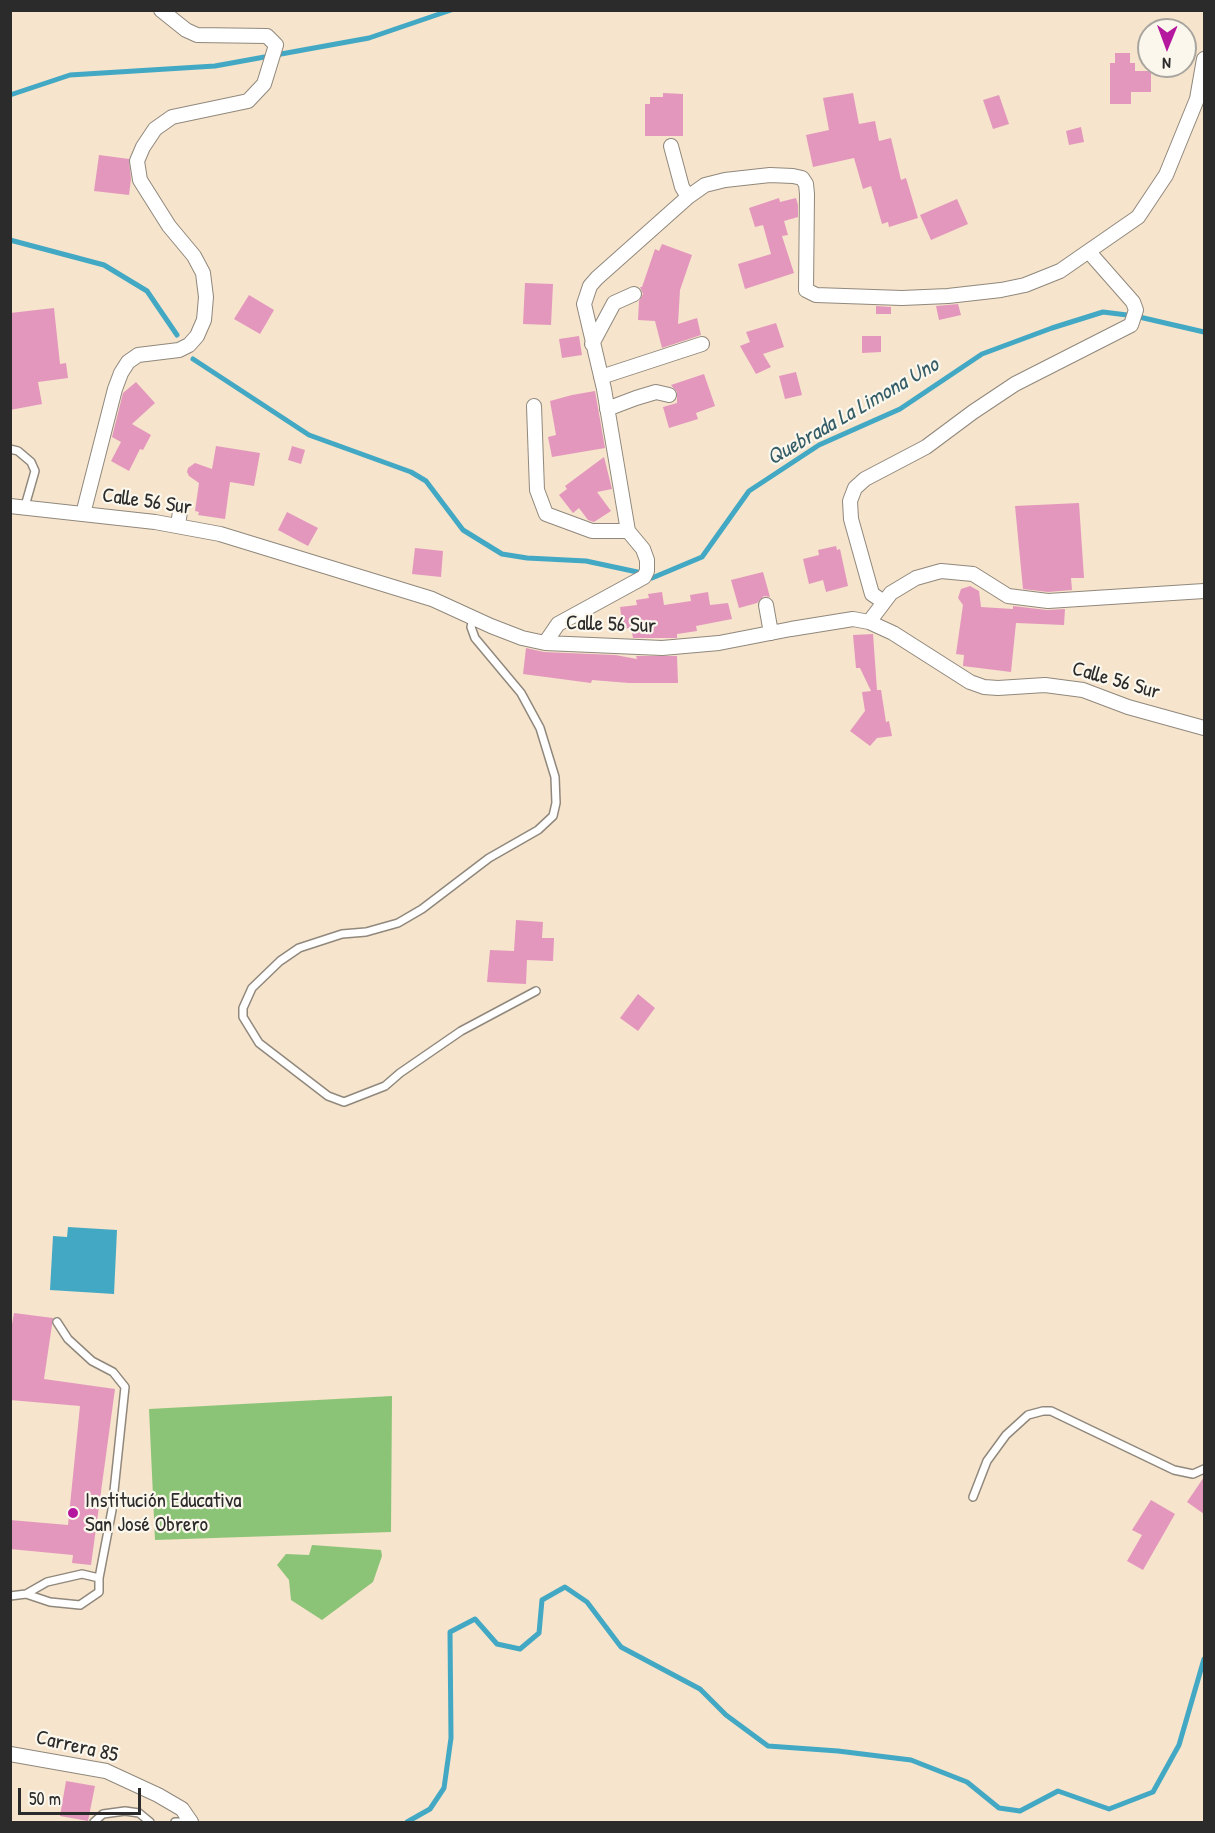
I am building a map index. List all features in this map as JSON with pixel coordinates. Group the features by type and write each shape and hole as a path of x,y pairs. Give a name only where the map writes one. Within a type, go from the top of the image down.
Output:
{"street":[{"path":"83,514 115,389 128,362 138,355 179,350 189,345 197,336 204,320 206,297 203,273 194,256 169,226 140,180 137,161 155,129 171,117 248,100 264,84 276,45 267,36 197,35 186,30 161,10"},
{"path":"545,643 558,624 644,577 647,572 643,549 628,531 607,409 584,304 590,286 605,270 643,239 688,197 705,185 725,180 793,176 802,178 806,184 806,290 816,295 902,298 1001,290 1024,285 1060,271 1138,217 1166,175 1197,99 1204,59"},
{"path":"671,146 682,187 688,197"},
{"path":"884,602 872,594 851,519 850,501 855,488 865,479 926,447 1015,384 1131,325 1136,310 1133,302 1089,252"},
{"path":"592,344 614,303 634,294"},
{"path":"600,377 702,344"},
{"path":"607,409 656,392 669,395"},
{"path":"534,406 537,490 546,514 592,531 628,531"},
{"name":"Calle 56 Sur","path":"10,506 178,526 220,534 432,599 522,638 545,643 662,648 719,643 853,619 869,622 893,633 970,682 984,687 1045,685 1083,690 1128,707 1204,728"},
{"path":"178,526 180,511"},
{"path":"869,622 891,593 916,578 941,571 973,574 1008,596 1048,601 1204,591"},
{"path":"766,604 771,633"},
{"name":"Carrera 85","path":"10,1754 106,1771 182,1809 191,1822"}],"lane":[{"path":"10,449 18,451 31,462 35,471 25,506"},
{"path":"474,618 471,627 475,638 486,654 515,685 540,728 555,777 556,803 553,816 538,830 489,858 422,909 398,923 386,928 331,937 299,948 280,961 252,988 243,1008 243,1017 259,1043 328,1096 344,1102 385,1086 461,1031 536,991"},
{"path":"26,1594 50,1602 80,1605 99,1592 99,1578 112,1510 125,1387 113,1372 92,1361 68,1339 57,1322"},
{"path":"973,1497 987,1461 1006,1435 1028,1415 1043,1411 1051,1412 1174,1470 1193,1473 1204,1469"},
{"path":"10,1596 26,1594 46,1582 82,1574 99,1578"},
{"path":"94,1822 103,1815 125,1810 139,1814 150,1822"},
{"path":"175,1822 182,1822"}],"green space":[{"path":"392,1396 391,1532 155,1540 149,1409"},
{"path":"312,1545 381,1550 382,1556 373,1582 322,1620 291,1600 289,1580 277,1565 286,1554 309,1555"}],"water":[{"path":"68,1227 117,1230 114,1294 50,1290 53,1236 67,1237"}],"building":[{"path":"1115,53 1130,53 1130,63 1135,63 1137,78 1151,78 1151,92 1131,92 1131,104 1110,104 1110,63 1115,63"},
{"path":"663,93 683,94 683,136 645,136 645,104 650,104 650,97 663,97"},
{"path":"853,93 859,124 875,121 879,141 891,138 901,180 906,178 918,218 889,227 888,222 882,224 871,186 863,189 854,158 813,167 806,135 829,130 823,98"},
{"path":"999,95 1009,124 993,129 983,100"},
{"path":"1081,127 1084,142 1069,145 1066,131"},
{"path":"99,155 129,159 131,179 129,195 94,191"},
{"path":"779,198 780,202 796,198 798,205 798,217 784,221 788,235 782,236 794,273 745,289 738,264 771,254 763,225 755,227 749,208"},
{"path":"957,199 968,224 931,240 920,215"},
{"path":"662,244 692,255 680,290 678,324 697,318 701,335 662,348 655,321 638,320 639,301 643,294 640,287 642,287 655,249 659,251"},
{"path":"525,283 553,284 551,325 523,324"},
{"path":"249,295 274,310 260,334 234,319"},
{"path":"958,304 961,315 939,320 936,306"},
{"path":"876,306 891,307 891,314 876,314"},
{"path":"54,308 60,364 66,363 68,378 38,382 42,404 10,410 10,313"},
{"path":"776,323 784,347 763,354 771,367 756,374 740,346 750,342 746,332"},
{"path":"579,336 582,355 562,358 559,339"},
{"path":"862,336 881,336 881,352 862,353"},
{"path":"796,372 802,395 785,399 779,376"},
{"path":"704,374 715,406 696,413 698,419 669,428 663,407 677,403 677,392 671,385"},
{"path":"136,382 155,403 132,424 151,435 143,450 140,449 129,471 111,461 121,442 112,437 123,393"},
{"path":"595,391 605,448 552,457 548,437 556,435 550,401"},
{"path":"216,446 260,453 254,486 230,482 225,519 198,515 199,512 195,511 199,483 187,472 188,468 195,463 212,469"},
{"path":"292,446 305,450 301,464 288,460"},
{"path":"604,457 612,489 597,492 611,511 594,522 588,520 579,508 573,513 559,495 567,489 565,486"},
{"path":"1079,503 1084,578 1071,578 1072,590 1048,592 1023,589 1015,506"},
{"path":"287,512 318,528 308,546 278,530"},
{"path":"836,546 837,550 840,549 848,586 826,592 823,580 809,584 803,559 819,555 818,550"},
{"path":"415,548 443,551 441,577 412,574"},
{"path":"763,572 770,597 764,596 757,603 739,608 731,580"},
{"path":"970,586 979,591 981,607 1065,609 1064,625 1016,623 1011,672 963,666 964,655 956,654 963,605 958,598 961,589"},
{"path":"662,592 664,605 691,601 690,595 708,592 710,605 728,603 732,619 696,626 697,631 677,634 677,638 633,638 631,628 623,629 620,607 637,605 636,600 649,598 648,594"},
{"path":"873,634 877,690 881,690 886,722 889,721 892,736 877,738 870,746 850,731 865,711 862,692 871,691 860,668 856,668 853,635"},
{"path":"526,648 544,652 615,655 637,659 636,656 677,656 678,683 592,680 591,683 523,674"},
{"path":"516,920 543,922 542,938 554,938 553,961 527,960 526,984 487,982 490,950 514,951"},
{"path":"638,994 655,1008 638,1031 620,1018"},
{"path":"14,1313 53,1318 44,1379 115,1389 91,1565 72,1563 73,1555 10,1549 10,1520 68,1525 80,1406 10,1400 10,1335"},
{"path":"1204,1477 1204,1514 1187,1502"},
{"path":"1151,1500 1175,1514 1143,1570 1127,1561 1142,1535 1132,1530"},
{"path":"66,1781 95,1786 88,1821 60,1816"}],"waterway":[{"path":"10,95 70,75 215,66 369,38 451,10"},
{"name":"Quebrada La Limona Uno","path":"10,240 104,265 147,291 177,335"},
{"name":"Quebrada La Limona Uno","path":"652,578 702,557 749,491 819,445 900,409 982,354 1103,312 1135,316 1204,332"},
{"name":"Quebrada La Limona Uno","path":"193,359 309,435 411,472 426,481 463,530 502,554 527,558 586,561 642,573"},
{"path":"407,1822 430,1809 444,1788 451,1738 450,1632 475,1619 497,1644 520,1649 539,1633 542,1600 565,1587 587,1602 621,1647 700,1689 726,1715 768,1746 838,1751 911,1760 967,1782 999,1808 1020,1811 1058,1791 1109,1809 1153,1792 1179,1745 1204,1659"}],"place":[{"name":"Institución Educativa San José Obrero","path":"73,1513"}]}
